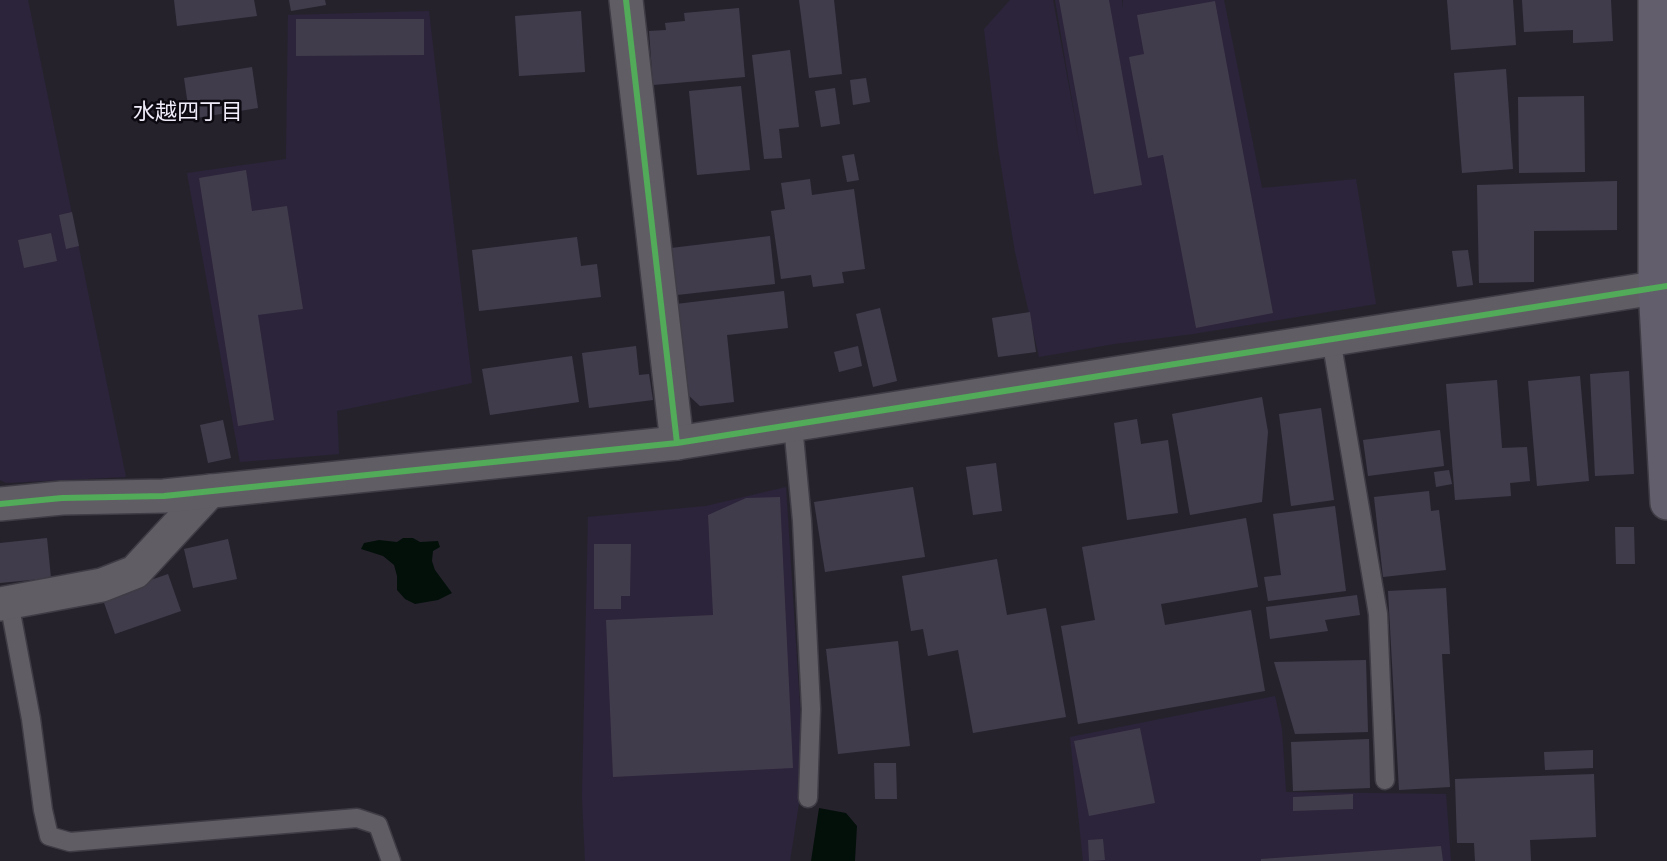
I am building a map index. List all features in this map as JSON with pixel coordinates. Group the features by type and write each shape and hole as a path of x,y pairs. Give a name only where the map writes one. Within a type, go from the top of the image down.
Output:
{"highway":[{"path":"1655,0 1667,503"}],"street":[{"path":"626,0 677,443"},
{"path":"0,504 62,498 164,496 677,443 1661,287"},
{"path":"4,603 102,585 135,572 210,491"}],"lane":[{"path":"1331,339 1378,614 1385,780"},
{"path":"793,424 802,520 810,697 808,798"},
{"path":"4,603 31,719 43,810 49,836 70,842 357,818 378,825 391,861"}],"shaded area":[{"path":"0,0 28,0 126,477 6,483 0,480"},
{"path":"1010,0 1053,0 1080,146 1055,0 1122,0 1122,10 1123,0 1224,0 1262,188 1356,179 1376,304 1039,357 1015,252 998,147 984,29"},
{"path":"429,11 472,383 337,411 339,454 240,462 187,173 286,159 288,15"},
{"path":"786,487 800,707 802,784 790,861 585,861 582,797 588,517 706,506"},
{"path":"403,538 413,538 420,542 438,541 440,547 433,551 432,561 435,570 452,593 438,600 415,604 405,599 397,590 394,565 383,556 361,549 364,543 379,540 397,542"},
{"path":"1275,696 1282,729 1286,792 1446,794 1451,861 1083,861 1070,737"},
{"path":"819,808 846,813 857,826 855,861 811,861"}],"building":[{"path":"174,0 254,0 257,16 177,26"},
{"path":"289,0 325,0 326,5 291,11"},
{"path":"799,0 834,0 842,74 809,78"},
{"path":"1059,0 1109,0 1142,185 1094,194"},
{"path":"1447,0 1513,0 1516,45 1451,50"},
{"path":"1522,0 1611,0 1613,41 1573,43 1573,30 1524,32"},
{"path":"1215,1 1273,313 1196,328 1163,155 1148,158 1129,57 1144,54 1137,15"},
{"path":"739,8 745,77 653,85 649,31 666,30 665,23 685,21 684,13"},
{"path":"581,11 585,72 519,76 515,16"},
{"path":"296,19 424,19 424,55 296,56"},
{"path":"790,50 799,127 779,129 782,158 764,159 752,55"},
{"path":"252,67 258,108 190,119 184,78"},
{"path":"1506,69 1513,169 1462,173 1454,73"},
{"path":"866,78 870,102 853,105 850,80"},
{"path":"741,86 750,170 697,175 689,91"},
{"path":"835,88 840,124 821,127 815,91"},
{"path":"1584,96 1585,172 1519,173 1518,97"},
{"path":"854,154 859,180 847,182 842,156"},
{"path":"246,170 252,211 287,206 303,309 258,315 274,420 238,426 199,178"},
{"path":"810,179 812,195 854,189 865,269 842,272 844,283 813,287 811,275 781,279 771,211 785,209 781,183"},
{"path":"1617,181 1617,230 1534,231 1534,282 1479,283 1477,185"},
{"path":"72,212 79,246 66,249 59,215"},
{"path":"51,233 57,261 24,268 18,240"},
{"path":"770,236 775,284 677,295 671,248"},
{"path":"577,237 581,266 597,264 601,297 479,311 472,250"},
{"path":"1468,250 1473,285 1457,287 1452,251"},
{"path":"784,291 788,328 727,335 734,402 700,406 686,393 676,304"},
{"path":"880,308 897,381 873,387 856,314"},
{"path":"1030,312 1036,352 998,357 992,318"},
{"path":"636,346 639,375 649,374 653,400 589,408 582,353"},
{"path":"858,346 862,366 839,372 834,352"},
{"path":"572,356 579,402 490,415 482,369"},
{"path":"1629,371 1634,474 1595,476 1590,374"},
{"path":"1580,376 1589,481 1537,486 1528,381"},
{"path":"1497,380 1502,448 1527,447 1530,481 1510,483 1511,496 1455,500 1446,384"},
{"path":"1262,397 1268,432 1262,502 1190,515 1172,414"},
{"path":"1321,408 1334,500 1291,506 1279,414"},
{"path":"1137,419 1141,444 1168,440 1178,513 1127,520 1114,423"},
{"path":"223,420 231,458 208,463 200,425"},
{"path":"1440,430 1444,466 1368,476 1363,440"},
{"path":"996,463 1002,511 973,515 966,467"},
{"path":"1449,470 1452,484 1436,487 1434,472"},
{"path":"913,487 925,557 825,572 814,502"},
{"path":"1429,491 1431,511 1439,510 1446,570 1383,577 1374,497"},
{"path":"780,497 793,768 613,777 606,620 713,615 708,515 746,498"},
{"path":"1335,506 1346,591 1268,601 1264,577 1281,575 1273,514"},
{"path":"1246,518 1258,587 1161,604 1165,625 1251,610 1265,691 1078,724 1061,626 1095,620 1082,547"},
{"path":"1615,527 1634,527 1635,564 1616,564"},
{"path":"47,538 51,578 0,583 0,543"},
{"path":"228,539 237,579 193,588 184,549"},
{"path":"594,544 631,544 630,596 621,596 621,609 594,609"},
{"path":"997,559 1007,615 1046,608 1066,717 973,733 958,650 928,656 923,629 911,631 902,576"},
{"path":"168,574 181,611 115,634 102,597"},
{"path":"1446,588 1450,654 1442,654 1450,787 1399,790 1388,591"},
{"path":"1357,595 1360,615 1325,620 1328,631 1270,639 1266,607"},
{"path":"898,641 910,746 838,754 826,649"},
{"path":"1366,660 1368,732 1295,734 1274,662"},
{"path":"1140,728 1155,803 1089,816 1074,741"},
{"path":"1369,739 1370,788 1293,791 1291,742"},
{"path":"1593,750 1593,768 1545,770 1544,752"},
{"path":"874,763 896,763 897,799 875,799"},
{"path":"1594,774 1596,837 1530,840 1531,861 1475,861 1474,843 1457,843 1455,779"},
{"path":"1353,794 1353,809 1293,811 1293,797"},
{"path":"1103,839 1105,860 1089,861 1088,840"},
{"path":"1441,846 1443,861 1261,861 1261,859"}],"cycle path":[{"path":"626,0 677,443"},
{"path":"0,504 62,498 164,496 677,443 1667,286"}],"district":[{"name":"水越四丁目","path":"188,113"}]}
